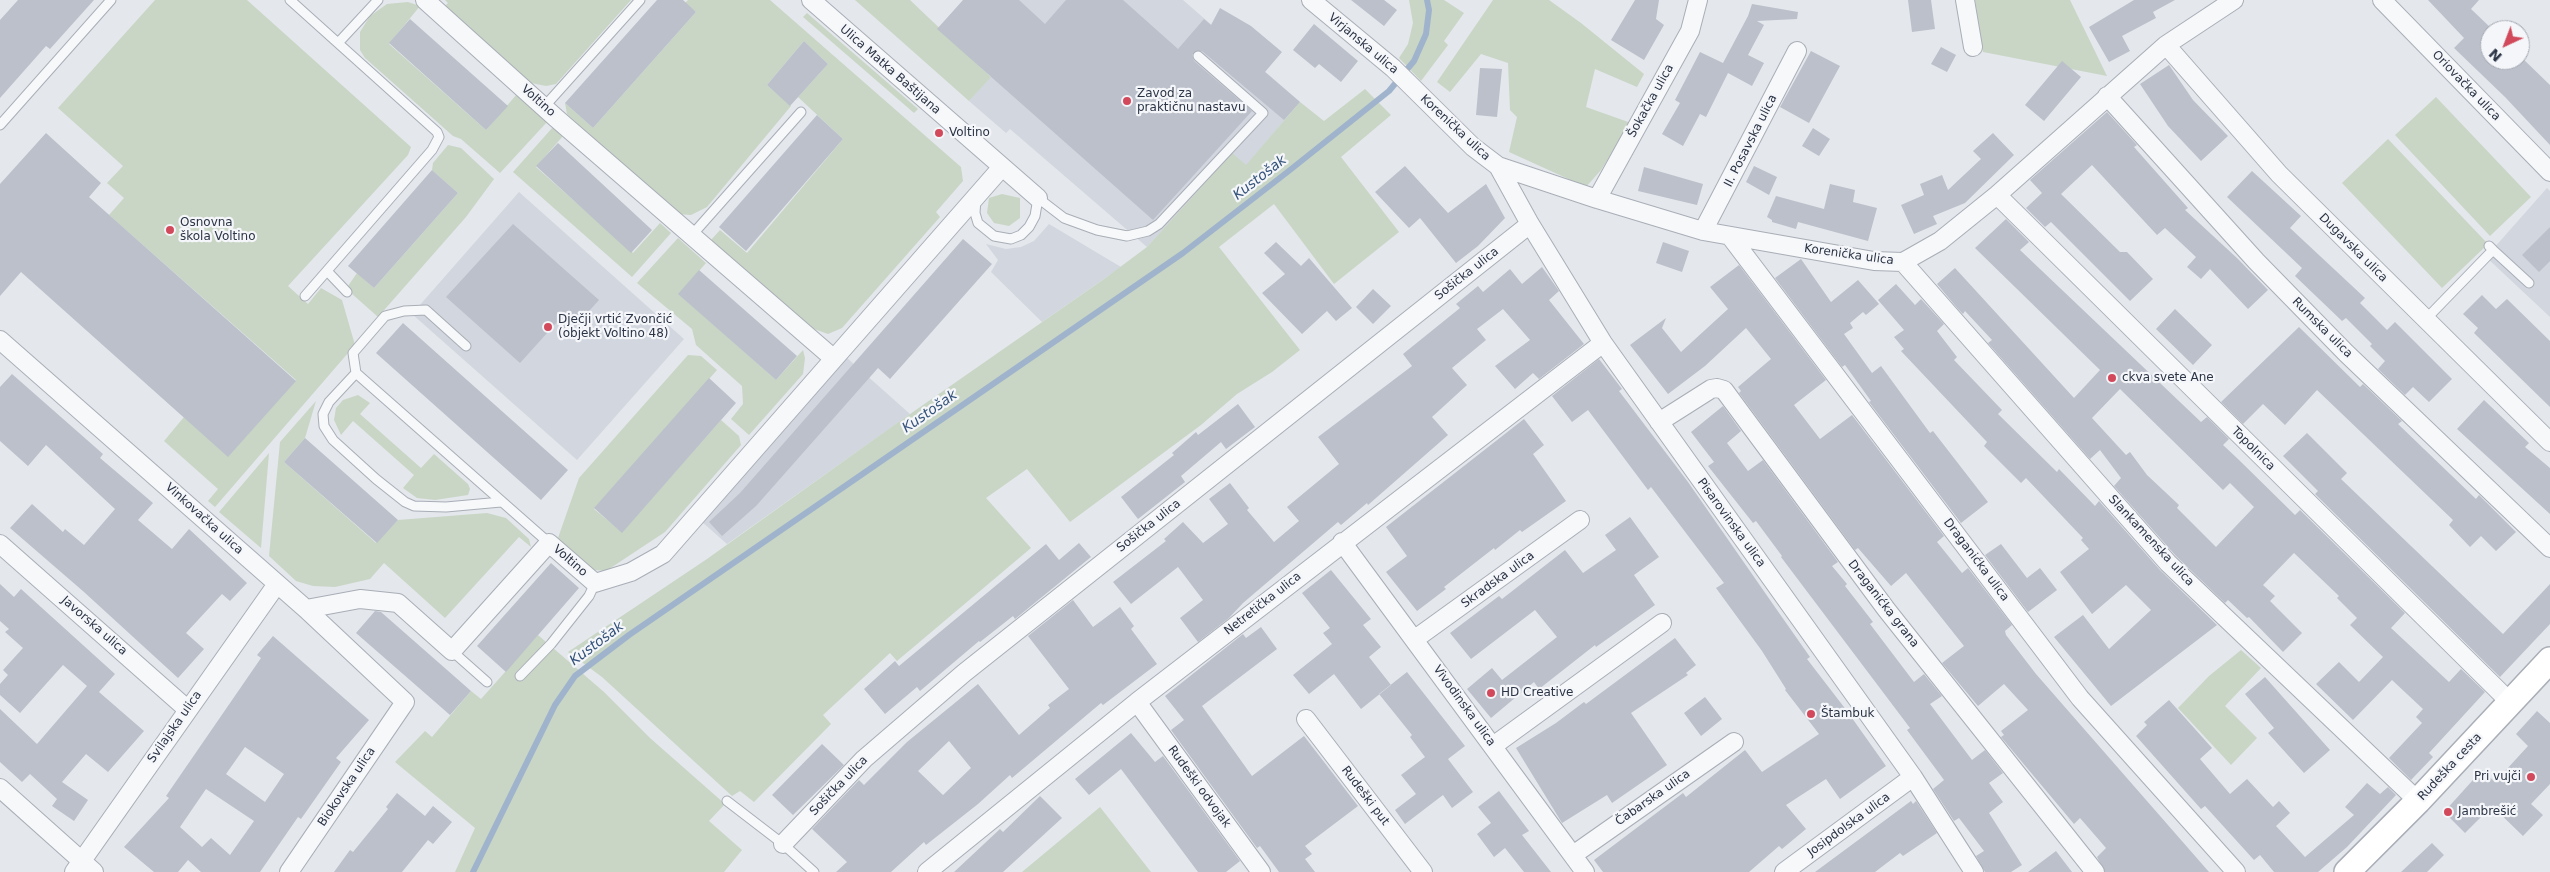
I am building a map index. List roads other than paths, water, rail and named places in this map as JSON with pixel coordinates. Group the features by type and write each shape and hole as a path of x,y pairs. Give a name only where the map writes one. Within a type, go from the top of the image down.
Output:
{"street":[{"name":"Voltino","path":"425,0 544,107 833,358"},
{"name":"Ulica Matka Baštijana","path":"812,0 1038,198"},
{"name":"Virjanska ulica","path":"1311,0 1393,68 1413,88"},
{"name":"Šokačka ulica","path":"1597,199 1690,31 1698,0"},
{"path":"1965,0 1973,47"},
{"name":"Korenička ulica","path":"1413,88 1472,147 1498,166 1597,199 1703,231 1874,261 1903,262 1940,241 1997,195 2166,45 2234,0"},
{"name":"Oriovačka ulica","path":"2382,0 2550,172"},
{"name":"Dugavska ulica","path":"2166,45 2280,174 2550,442"},
{"name":"II. Posavska ulica","path":"1703,231 1797,51"},
{"name":"Rumska ulica","path":"2107,96 2256,261 2339,346 2550,548"},
{"name":"Pisarovinska ulica","path":"1498,166 1530,224 1603,343 1913,777 1974,872"},
{"name":"Voltino","path":"452,651 549,543 595,584 631,572 663,554 1002,167"},
{"name":"Topolnica","path":"1997,195 2510,702"},
{"name":"Sošička ulica","path":"783,844 864,759 964,673 1530,224"},
{"name":"Draganićka ulica","path":"1730,236 2080,698 2236,872"},
{"name":"Slankamenska ulica","path":"1903,262 2168,563 2418,801"},
{"name":"Vinkovačka ulica","path":"0,340 306,609 405,702"},
{"name":"Netretička ulica","path":"927,872 1137,702 1342,542 1603,343"},
{"name":"Draganićka grana","path":"1659,422 1710,389 1724,390 1886,609 2095,872"},
{"name":"Skradska ulica","path":"1415,639 1580,520"},
{"name":"Vivodinska ulica","path":"1342,542 1585,872"},
{"name":"Javorska ulica","path":"0,544 187,709"},
{"name":"Svilajska ulica","path":"83,868 187,709 277,584"},
{"path":"306,609 360,599 398,603 452,651"},
{"path":"1493,746 1662,623"},
{"name":"Rudeška cesta","path":"2347,872 2418,801 2550,660"},
{"name":"Biokovska ulica","path":"289,872 405,702"},
{"name":"Rudeški odvojak","path":"1137,702 1261,872"},
{"name":"Rudeški put","path":"1306,719 1423,872"},
{"name":"Čabarska ulica","path":"1573,855 1734,742"},
{"name":"Josipdolska ulica","path":"1784,872 1913,777"},
{"path":"0,788 83,868"}],"lane":[{"path":"0,124 111,0"},
{"path":"290,0 437,132 439,137 432,150 305,296"},
{"path":"339,42 378,0"},
{"path":"544,107 640,0"},
{"path":"977,194 975,213 978,223 994,236 1003,239 1020,235 1029,227 1035,216 1038,198 1064,218 1097,230 1127,236 1148,231 1158,224 1263,114 1198,56"},
{"path":"692,235 801,112"},
{"path":"2426,319 2491,248 2529,283"},
{"path":"327,271 347,292"},
{"path":"466,346 426,310 404,311 385,316 353,353 356,373 549,543"},
{"path":"356,373 329,402 323,414 324,426 333,440 362,466 405,502 414,506 446,507 501,502"},
{"path":"520,676 551,644 589,596 595,584"},
{"path":"452,651 487,682"},
{"path":"727,801 783,844 814,872"}],"waterway":[{"name":"Kustošak","path":"473,872 555,705 575,676 629,635 1183,253 1290,170 1389,91 1414,61 1426,34 1429,10 1427,0"}],"place":[{"name":"Zavod za praktičnu nastavu","path":"1127,101"},
{"name":"Voltino","path":"939,133"},
{"name":"Osnovna škola Voltino","path":"170,230"},
{"name":"Dječji vrtić Zvončić (objekt Voltino 48)","path":"548,327"},
{"name":"ckva svete Ane","path":"2112,378"},
{"name":"HD Creative","path":"1491,693"},
{"name":"Štambuk","path":"1811,714"},
{"name":"Pri vujči","path":"2531,777"},
{"name":"Jambrešić","path":"2448,812"}]}
